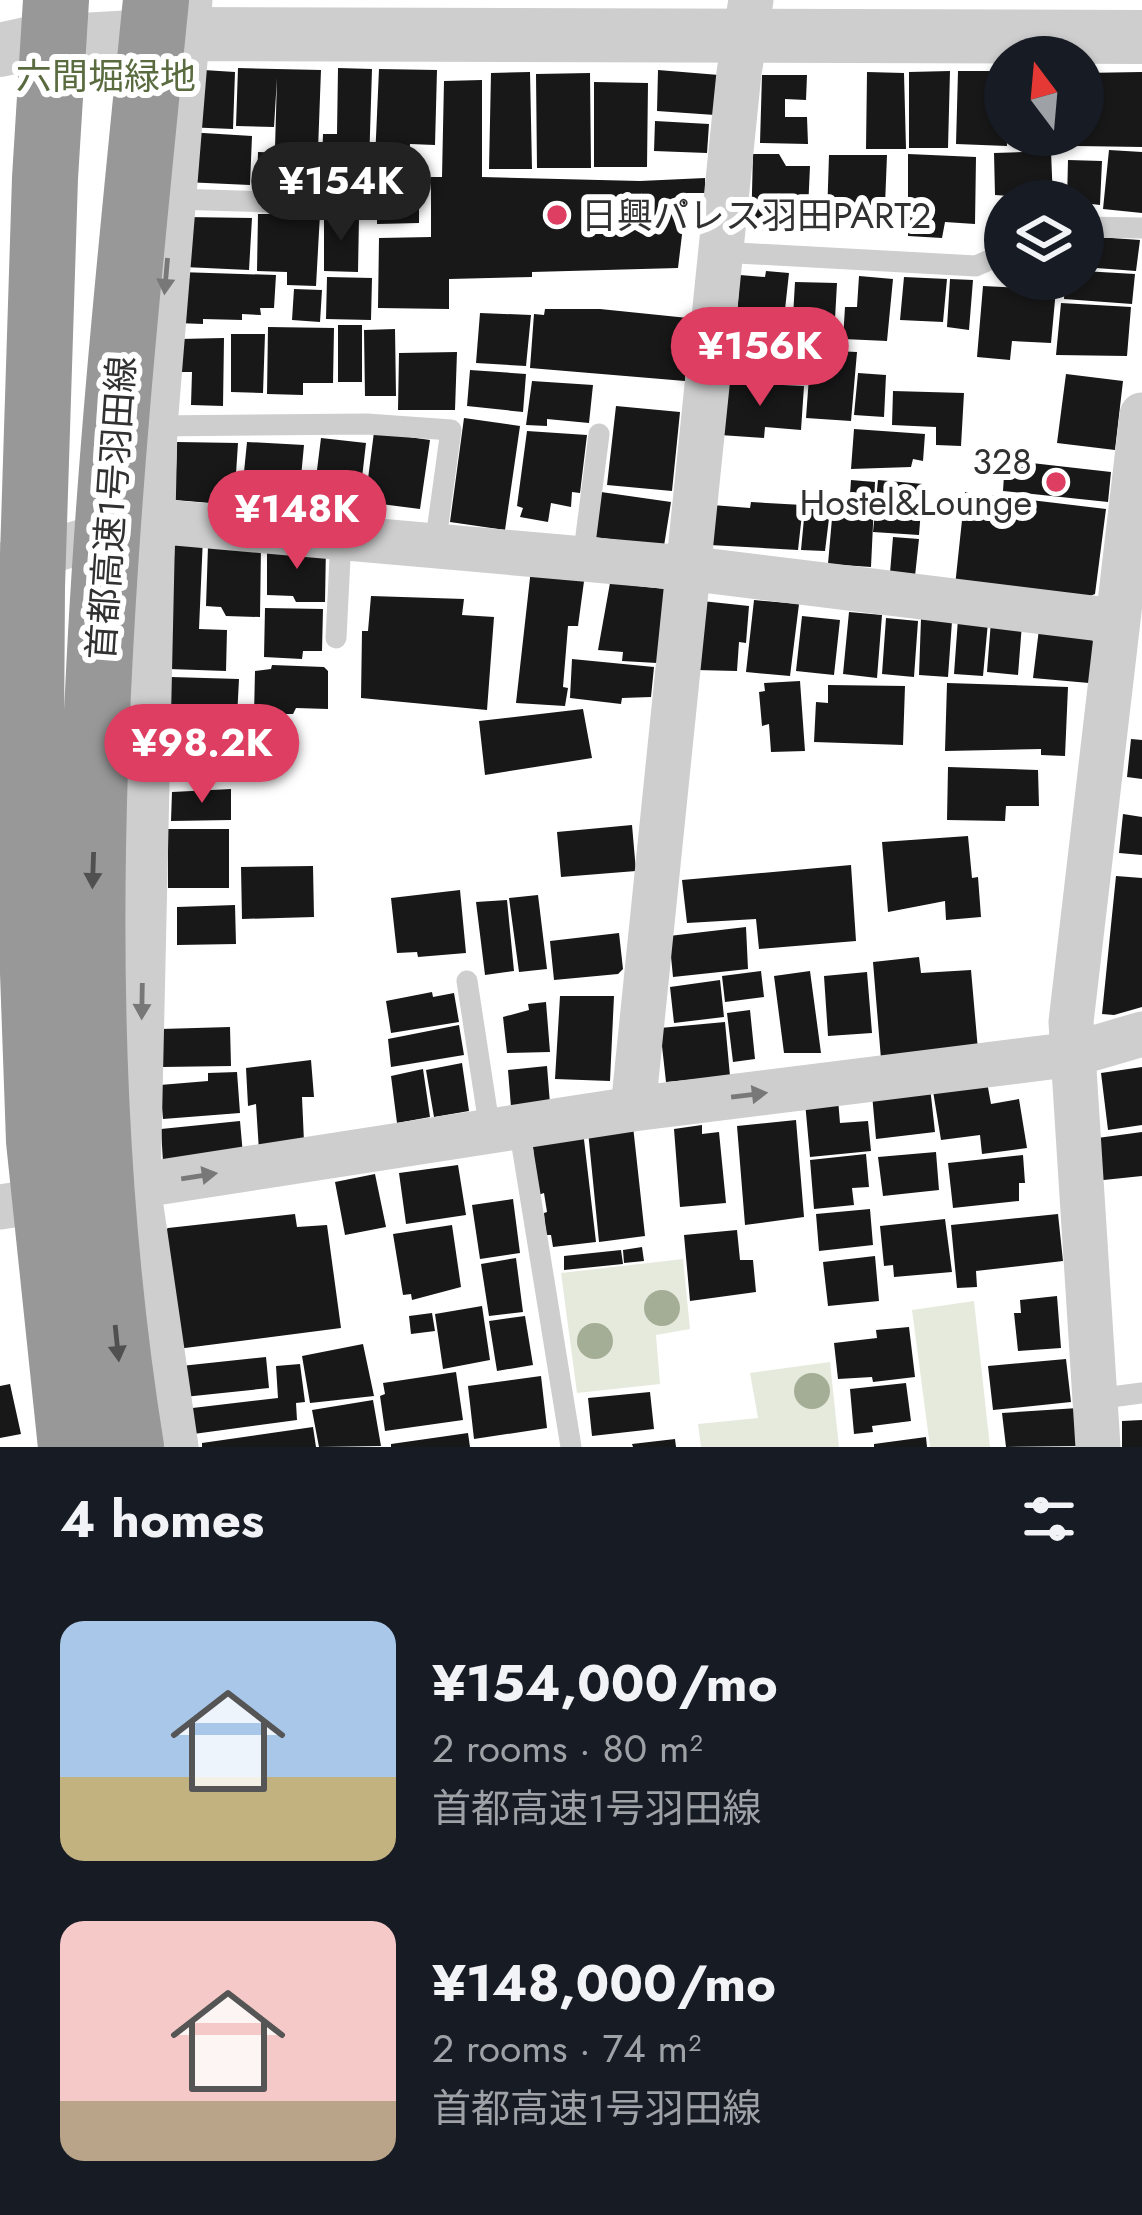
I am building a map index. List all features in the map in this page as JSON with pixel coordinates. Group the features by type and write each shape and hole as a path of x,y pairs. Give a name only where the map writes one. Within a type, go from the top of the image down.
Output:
{"highway":[{"name":"首都高速1号羽田線","path":"130,1447 98,1144 93,888 105,561 119,363 177,11"},
{"name":"首都高速1号羽田線","path":"30,23 45,178 32,587 30,889 39,1141 71,1447"}],"street":[{"path":"176,1447 138,1186 154,426 172,199 177,11"},
{"path":"57,1447 12,1205 8,563 30,23 177,11 415,25 749,16 1142,37"},
{"path":"633,1109 686,568 749,16"},
{"path":"1098,1447 1071,1022 1142,415"},
{"path":"8,563 153,521 686,568 1117,621"},
{"path":"12,1205 633,1109 1074,1054 1142,1034"}],"lane":[{"path":"172,199 302,203"},
{"path":"1104,228 1142,229"},
{"path":"720,252 976,266 984,262"},
{"path":"154,426 368,424 451,430 435,546"},
{"path":"583,559 599,434"},
{"path":"336,638 341,538"},
{"path":"466,981 505,1129 571,1447"},
{"path":"1096,1399 1142,1393"}],"shaded area":[{"path":"683,1259 690,1329 656,1335 660,1384 577,1393 561,1273"},
{"path":"974,1301 990,1447 930,1447 912,1310"},
{"path":"830,1362 839,1447 701,1447 698,1424 758,1418 750,1373"}],"building":[{"path":"238,68 321,70 318,150 275,148 277,78 274,127 236,126"},
{"path":"338,68 372,69 369,165 322,162 323,134 337,134"},
{"path":"188,69 235,72 233,129 184,127"},
{"path":"379,69 437,70 435,145 410,144 409,161 375,160"},
{"path":"658,70 719,75 715,115 657,111"},
{"path":"950,71 948,148 909,148 909,72"},
{"path":"958,71 984,71 984,145 956,144"},
{"path":"530,72 532,169 489,169 491,73"},
{"path":"867,72 904,73 906,149 866,149"},
{"path":"1142,72 1142,147 1104,146 1104,73"},
{"path":"590,73 591,168 537,168 536,74"},
{"path":"762,75 807,75 806,100 785,99 785,117 807,117 808,144 760,143"},
{"name":"日興パレス羽田PART2","path":"482,80 482,177 705,178 705,193 687,193 678,268 449,279 449,309 378,308 379,238 431,237 431,177 442,177 444,81"},
{"path":"594,82 648,83 647,167 594,167"},
{"path":"655,121 709,124 707,153 654,151"},
{"path":"187,132 252,136 250,185 184,182"},
{"path":"1109,150 1142,152 1142,213 1104,209"},
{"path":"258,152 313,154 312,192 257,190"},
{"path":"753,154 779,154 786,166 810,166 807,232 751,230"},
{"path":"908,154 976,157 975,224 945,222 942,238 908,236"},
{"path":"829,155 887,155 885,205 856,205 857,217 827,217"},
{"path":"994,156 1051,156 1052,180 995,180"},
{"path":"1068,160 1102,161 1101,180 1068,180"},
{"path":"320,165 364,168 363,200 318,198"},
{"path":"377,173 419,173 419,223 377,224"},
{"path":"258,214 320,214 316,286 287,285 287,272 257,271"},
{"path":"324,216 359,217 358,272 324,271"},
{"path":"186,217 252,218 249,270 184,267"},
{"path":"1104,237 1140,240 1136,271 1104,269"},
{"path":"766,271 789,273 782,337 742,335 742,314 737,314 740,275 765,277"},
{"path":"179,272 276,275 274,308 260,308 261,315 242,314 242,320 177,323"},
{"path":"1104,272 1135,274 1132,304 1078,300 1104,300"},
{"path":"859,276 893,279 887,341 843,339 845,307 857,307"},
{"path":"327,277 372,278 371,320 326,319"},
{"path":"904,277 947,279 943,322 900,320"},
{"path":"950,279 973,280 969,330 947,327"},
{"path":"795,282 837,283 834,337 792,334"},
{"path":"983,286 984,300 1055,300 1051,343 1012,341 1010,360 977,357"},
{"path":"294,289 322,290 320,322 292,320"},
{"path":"1061,303 1131,307 1127,356 1056,355"},
{"path":"545,309 688,318 685,381 530,368 534,314 544,315"},
{"path":"480,313 531,315 526,366 476,363"},
{"path":"338,325 362,325 362,382 338,382"},
{"path":"268,327 334,328 333,383 303,383 303,395 267,394"},
{"path":"395,329 396,396 365,396 364,330"},
{"path":"231,334 265,334 263,393 231,392"},
{"path":"224,338 223,406 191,405 192,372 180,372 180,339"},
{"path":"811,350 857,352 851,421 806,418"},
{"path":"457,352 455,410 398,410 399,353"},
{"path":"470,370 526,374 523,412 467,406"},
{"path":"858,373 886,375 884,417 854,415"},
{"path":"1066,374 1123,381 1115,450 1057,443"},
{"path":"532,381 593,385 589,423 547,419 547,426 526,425"},
{"path":"724,382 804,386 801,430 765,427 764,438 720,435"},
{"path":"893,391 964,393 961,446 936,445 936,427 892,425"},
{"path":"616,406 680,412 672,491 607,485"},
{"path":"464,418 520,426 505,530 450,522"},
{"path":"854,429 925,434 923,461 913,459 911,467 851,469"},
{"path":"527,431 587,435 580,493 572,492 571,507 551,503 548,522 520,517 523,508 517,506"},
{"path":"374,432 430,440 420,509 365,502"},
{"path":"321,438 366,443 358,513 328,509 332,480 316,478"},
{"path":"177,442 238,443 234,505 175,500"},
{"path":"247,442 304,445 300,488 243,482"},
{"path":"1005,460 1111,472 1108,502 1003,491"},
{"path":"851,480 875,482 871,567 828,564 833,507 849,509"},
{"path":"878,480 923,484 919,535 873,532"},
{"path":"601,492 671,502 664,546 594,537"},
{"path":"965,492 1106,509 1095,594 1083,599 955,586"},
{"path":"751,502 803,505 798,550 710,545 712,505 750,508"},
{"path":"805,508 830,510 825,551 801,550"},
{"path":"175,536 203,537 199,629 227,630 226,671 169,669"},
{"path":"893,537 919,539 915,576 890,573"},
{"path":"267,545 326,545 325,602 267,595"},
{"path":"208,546 261,546 260,617 226,616 221,607 206,606"},
{"path":"531,569 585,574 578,626 568,626 565,706 516,703"},
{"path":"610,583 665,589 657,663 622,661 623,652 598,650"},
{"path":"371,596 464,599 462,615 494,617 487,710 361,698 362,631 368,631"},
{"path":"754,600 799,604 790,676 746,672"},
{"path":"702,601 749,606 746,643 739,642 737,671 696,670"},
{"path":"265,608 323,609 322,651 303,651 302,659 264,657"},
{"path":"849,612 882,615 877,678 843,674"},
{"path":"802,616 840,620 834,675 796,671"},
{"path":"886,618 918,621 914,677 882,674"},
{"path":"921,619 952,621 948,677 919,675"},
{"path":"958,619 988,622 983,676 954,674"},
{"path":"991,621 1022,624 1018,675 987,672"},
{"path":"1039,629 1088,634 1095,644 1089,683 1033,678"},
{"path":"572,659 654,667 651,697 622,698 621,704 570,698"},
{"path":"272,665 324,667 328,671 328,709 254,714 255,671"},
{"path":"171,677 239,679 236,737 169,734"},
{"path":"800,681 805,751 771,752 769,724 762,726 759,692 765,691 764,683"},
{"path":"947,683 1068,687 1065,756 1041,755 1041,749 945,751"},
{"path":"828,685 905,686 903,745 814,742 816,702 828,703"},
{"path":"583,709 592,758 485,775 479,721"},
{"path":"1131,739 1142,740 1142,779 1127,777"},
{"path":"230,742 231,780 171,780 171,744"},
{"path":"948,767 1038,770 1039,806 1006,806 1005,821 947,820"},
{"path":"231,789 231,820 171,821 172,792"},
{"path":"1123,814 1142,817 1142,855 1119,853"},
{"path":"632,825 636,871 561,877 557,832"},
{"path":"168,829 229,829 229,888 168,888"},
{"path":"968,836 981,917 946,920 945,901 888,912 882,842"},
{"path":"851,865 856,941 759,949 756,919 687,923 682,880"},
{"path":"313,866 314,917 242,919 241,867"},
{"path":"1116,876 1142,878 1142,1007 1114,1015 1102,1014"},
{"path":"460,890 466,953 418,957 417,952 397,953 391,898"},
{"path":"538,895 547,969 519,972 509,898"},
{"path":"507,900 514,971 485,975 476,902"},
{"path":"235,905 236,944 177,945 177,907"},
{"path":"746,927 748,969 673,977 669,936"},
{"path":"619,933 623,969 618,974 554,980 550,941"},
{"path":"919,957 921,973 971,970 978,1050 881,1059 873,962"},
{"path":"761,971 764,997 725,1002 722,976"},
{"path":"810,971 821,1053 784,1053 774,976"},
{"path":"867,972 872,1033 828,1036 824,976"},
{"path":"720,980 724,1017 674,1023 670,987"},
{"path":"432,992 433,997 454,993 459,1022 391,1033 386,1001"},
{"path":"560,996 614,996 610,1081 555,1079"},
{"path":"546,1002 550,1052 507,1053 503,1017 529,1010 528,1004"},
{"path":"750,1010 755,1059 733,1062 727,1013"},
{"path":"725,1022 730,1076 666,1082 660,1028"},
{"path":"459,1025 464,1055 391,1067 388,1039"},
{"path":"230,1027 231,1066 162,1067 161,1029"},
{"path":"311,1060 314,1097 302,1097 304,1142 259,1151 256,1104 248,1106 246,1068"},
{"path":"462,1063 469,1111 434,1117 426,1070"},
{"path":"547,1066 550,1104 511,1107 508,1070"},
{"path":"1142,1067 1142,1125 1108,1130 1101,1073"},
{"path":"423,1069 430,1117 397,1123 391,1076"},
{"path":"237,1072 240,1113 163,1119 160,1085 208,1081 208,1073"},
{"path":"987,1082 991,1104 1019,1099 1027,1148 982,1154 980,1135 941,1140 933,1091"},
{"path":"930,1087 935,1132 876,1139 872,1094"},
{"path":"838,1099 840,1123 868,1121 871,1151 810,1157 805,1102"},
{"path":"796,1120 804,1217 745,1225 737,1126"},
{"path":"240,1121 243,1155 163,1162 161,1129"},
{"path":"702,1125 702,1134 719,1132 726,1203 680,1207 674,1129"},
{"path":"633,1126 645,1236 599,1242 588,1131"},
{"path":"583,1131 596,1242 553,1247 551,1235 546,1235 544,1193 538,1195 532,1138"},
{"path":"1142,1132 1142,1176 1094,1181 1090,1139"},
{"path":"936,1152 939,1190 883,1196 878,1157"},
{"path":"866,1154 869,1187 852,1188 854,1205 814,1209 810,1160"},
{"path":"1023,1155 1025,1183 1019,1183 1019,1201 953,1208 948,1163"},
{"path":"458,1165 466,1215 406,1224 399,1173"},
{"path":"375,1174 386,1227 345,1235 335,1182"},
{"path":"513,1199 520,1253 480,1259 472,1205"},
{"path":"870,1209 873,1245 819,1251 816,1214"},
{"path":"295,1214 297,1227 327,1225 341,1328 177,1349 163,1232"},
{"path":"1058,1214 1063,1261 976,1271 977,1287 957,1288 951,1225"},
{"path":"945,1219 952,1272 894,1277 893,1265 884,1266 880,1226"},
{"path":"452,1225 461,1287 412,1300 411,1294 403,1295 393,1234"},
{"path":"737,1230 740,1260 753,1260 756,1292 690,1301 684,1235"},
{"path":"642,1247 644,1261 624,1263 623,1250"},
{"path":"621,1250 623,1264 564,1270 564,1256"},
{"path":"875,1256 879,1301 828,1306 823,1262"},
{"path":"516,1258 523,1312 489,1316 481,1264"},
{"path":"1057,1296 1061,1348 1018,1351 1014,1313 1021,1313 1020,1300"},
{"path":"482,1306 490,1360 443,1369 435,1314"},
{"path":"432,1313 435,1331 411,1334 409,1316"},
{"path":"525,1316 533,1365 497,1371 489,1321"},
{"path":"909,1327 915,1377 873,1382 872,1377 838,1379 834,1343 877,1338 876,1330"},
{"path":"363,1344 374,1396 310,1403 302,1356"},
{"path":"266,1357 269,1388 184,1397 181,1366"},
{"path":"1066,1359 1071,1402 993,1410 988,1366"},
{"path":"300,1364 305,1402 296,1403 297,1420 186,1435 184,1409 278,1398 276,1366"},
{"path":"456,1372 463,1420 385,1431 383,1383"},
{"path":"541,1376 547,1428 474,1439 468,1386"},
{"path":"906,1383 911,1421 872,1426 873,1432 854,1434 850,1389"},
{"path":"10,1384 21,1434 0,1438 0,1386"},
{"path":"650,1392 654,1429 592,1436 588,1398"},
{"path":"373,1400 381,1446 319,1447 312,1410"},
{"path":"1078,1408 1081,1446 1006,1447 1002,1413"},
{"path":"1142,1420 1142,1447 1122,1447 1122,1421"},
{"path":"313,1427 316,1447 202,1447 202,1443"},
{"path":"468,1433 470,1447 391,1447 391,1444"},
{"path":"926,1437 927,1447 874,1447 874,1444"},
{"path":"675,1439 676,1447 632,1444"}],"place":[{"name":"日興パレス羽田PART2","path":"557,215"},
{"name":"328 Hostel&Lounge","path":"1056,482"}],"park label":[{"name":"六間堀緑地","path":"106,76"}]}
